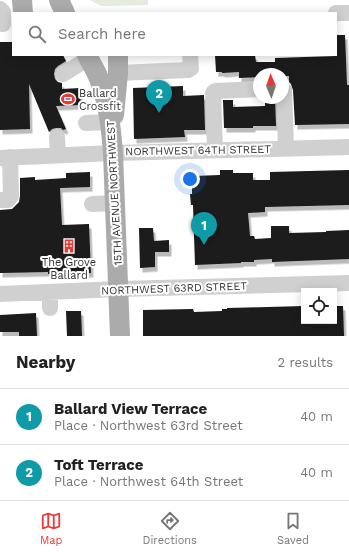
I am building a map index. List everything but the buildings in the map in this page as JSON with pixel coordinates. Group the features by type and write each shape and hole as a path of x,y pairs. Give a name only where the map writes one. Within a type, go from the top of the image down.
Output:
{"main road":[{"path":"22,0 22,12"},
{"path":"59,0 65,12"},
{"name":"15TH AVENUE NORTHWEST","path":"88,57 97,74 103,91 108,108 112,137 120,336"},
{"path":"112,137 118,64"}],"street":[{"path":"337,13 349,13"},
{"path":"118,64 188,70 191,68 190,56"},
{"path":"63,74 88,57"},
{"path":"215,150 213,93 215,91 253,89"},
{"path":"284,104 286,148"},
{"path":"86,123 112,137"},
{"path":"57,137 58,155"},
{"name":"NORTHWEST 64TH STREET","path":"5,158 58,155 112,137 215,150 349,147"},
{"path":"0,200 8,200 11,196 5,158"},
{"path":"92,204 115,204"},
{"name":"NORTHWEST 63RD STREET","path":"0,294 119,289 349,283"},
{"path":"50,292 50,308"}],"shaded area":[{"path":"90,0 148,0 148,5 101,6"}],"place":[{"name":"Ballard Crossfit","path":"68,99"},
{"name":"Toft Terrace","path":"159,113"},
{"name":"Ballard View Terrace","path":"204,245"},
{"name":"The Grove Ballard","path":"69,246"}]}
